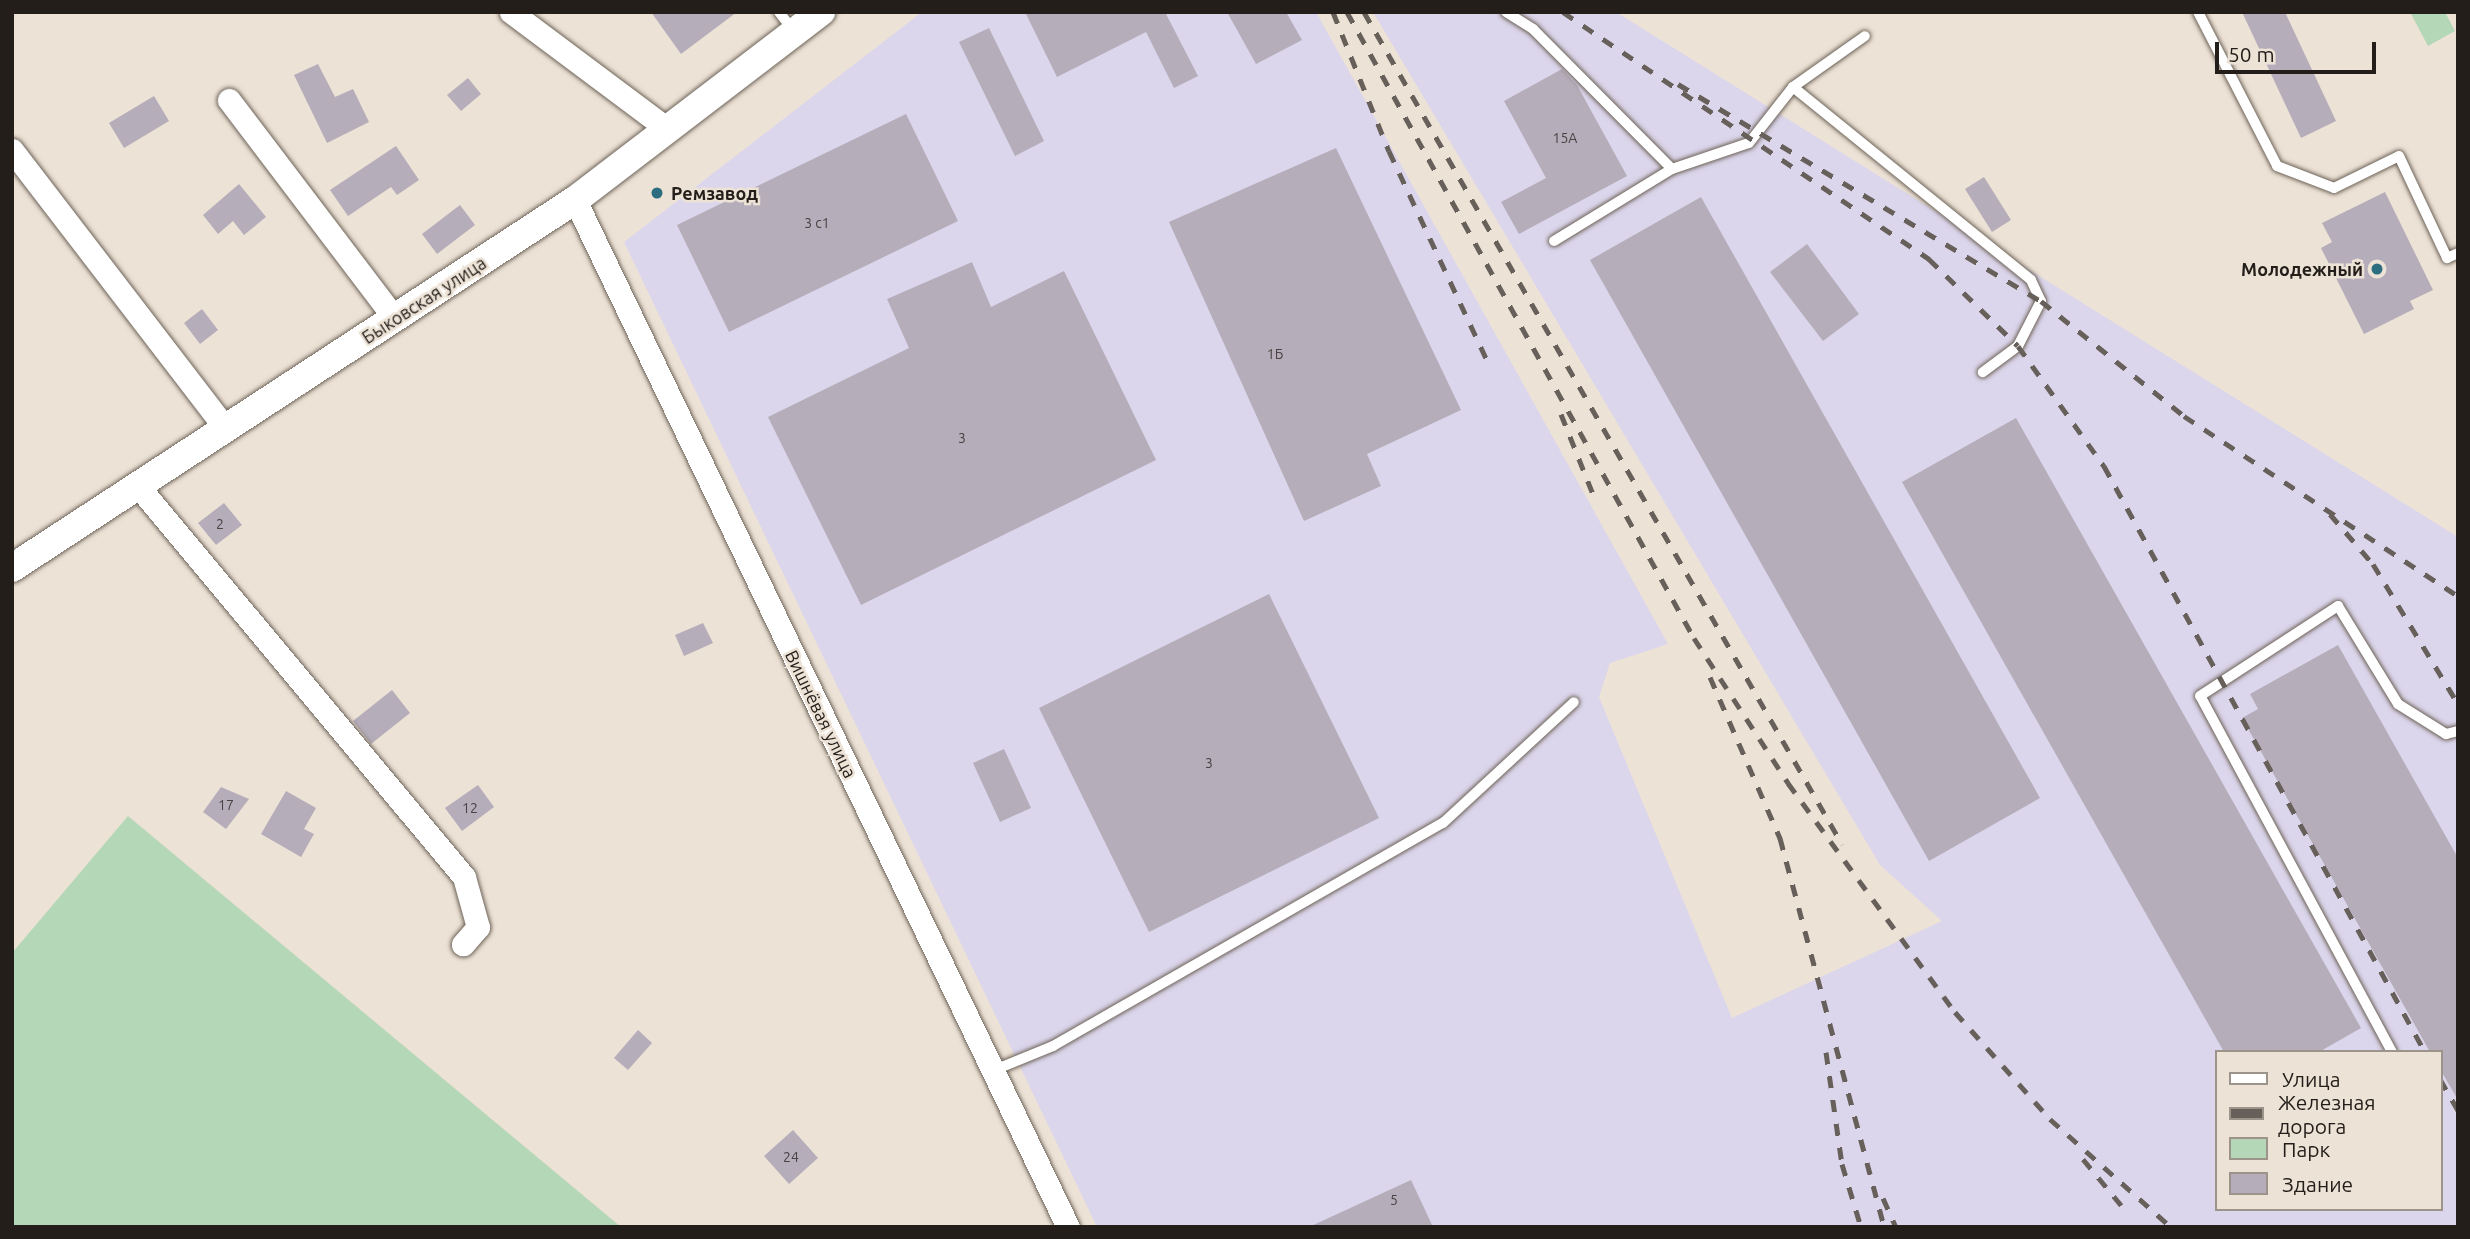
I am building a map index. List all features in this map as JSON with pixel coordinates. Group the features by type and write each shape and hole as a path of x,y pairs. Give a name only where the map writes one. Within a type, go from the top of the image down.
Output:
{"street":[{"path":"511,12 665,127"},
{"name":"Быковская улица","path":"12,568 575,200 665,127 786,22 821,12"},
{"path":"229,100 395,319"},
{"path":"12,150 226,429"},
{"name":"Вишнёвая улица","path":"575,200 1068,1227"},
{"path":"138,486 464,877 478,927 463,944"}],"lane":[{"path":"1506,12 1533,29 1672,169"},
{"path":"2198,12 2277,166 2334,188 2399,156 2447,258 2458,253"},
{"path":"1554,241 1672,169 1748,142 1793,88 1865,36"},
{"path":"1793,88 2031,280 2041,301 2018,346 1983,372"},
{"path":"2391,1050 2200,696 2338,606 2398,704 2446,734 2458,731"},
{"path":"992,1072 1054,1045 1443,823 1574,702"}],"shaded area":[{"path":"922,12 1316,12 1668,644 1610,663 1599,697 1732,1018 1942,921 1880,865 1373,12 1616,12 2458,537 2458,1227 1097,1227 624,242"}],"green space":[{"path":"2410,12 2445,12 2455,31 2428,46"},
{"path":"128,816 621,1227 12,1227 12,953"}],"building":[{"path":"651,12 737,12 681,54"},
{"path":"1025,12 1165,12 1198,76 1174,88 1146,32 1057,77"},
{"path":"1227,12 1286,12 1302,40 1256,64"},
{"path":"2242,12 2285,12 2336,121 2301,138"},
{"path":"989,28 1044,141 1015,156 959,42"},
{"path":"318,64 335,97 353,89 369,122 327,143 294,75"},
{"path":"1562,69 1577,85 1627,176 1519,234 1501,202 1546,178 1504,101"},
{"path":"468,78 481,94 461,111 447,95"},
{"path":"154,96 169,121 124,148 109,123"},
{"path":"906,114 958,221 729,332 677,225"},
{"path":"396,146 419,180 397,195 391,187 348,216 330,190"},
{"path":"1336,148 1461,410 1367,454 1381,486 1304,521 1169,222"},
{"path":"1984,177 2011,220 1992,232 1965,189"},
{"path":"239,184 266,217 244,235 233,221 218,234 203,215"},
{"name":"Молодежный","path":"2385,192 2433,290 2410,301 2414,309 2364,334 2321,248 2332,242 2322,223"},
{"path":"1701,197 2040,798 1929,861 1590,260"},
{"path":"460,205 475,225 437,254 422,234"},
{"path":"1807,244 1859,314 1823,341 1770,272"},
{"path":"972,262 991,307 1064,271 1156,460 861,605 768,417 909,348 887,299"},
{"path":"202,309 218,330 200,344 184,323"},
{"path":"2016,418 2361,1028 2322,1050 2223,1050 1902,482"},
{"path":"224,503 242,525 216,545 198,523"},
{"path":"1269,594 1379,818 1149,932 1039,708"},
{"path":"703,623 713,643 684,656 675,635"},
{"path":"2338,645 2458,858 2458,1100 2442,1072 2442,1050 2429,1050 2242,718 2258,709 2250,694"},
{"path":"392,690 410,713 371,744 353,721"},
{"path":"1004,749 1031,808 1000,822 973,763"},
{"path":"478,785 494,807 462,831 445,808"},
{"path":"221,787 249,799 226,829 203,812"},
{"path":"286,791 316,808 304,829 314,834 301,857 261,834"},
{"path":"638,1030 652,1043 628,1070 614,1058"},
{"path":"793,1130 818,1158 789,1184 764,1156"},
{"path":"1411,1180 1433,1227 1309,1227"}],"railway":[{"path":"1333,12 1389,151 1488,362"},
{"path":"1347,12 1694,638 1788,783 1955,1012 2050,1119 2171,1227"},
{"path":"1364,12 1842,844"},
{"path":"1563,12 1929,259 2018,346 2104,466 2424,1050"},
{"path":"1678,84 2041,301 2184,416 2458,596"},
{"path":"1561,414 1593,494"},
{"path":"2330,514 2373,564 2458,704"},
{"path":"1710,677 1780,838 1884,1227"},
{"path":"1826,1052 1842,1164 1861,1227"},
{"path":"2442,1082 2458,1110"},
{"path":"2083,1159 2121,1205"},
{"path":"1883,1198 1896,1227"}],"place":[{"name":"Ремзавод","path":"657,193"},
{"name":"Молодежный","path":"2377,269"}]}
